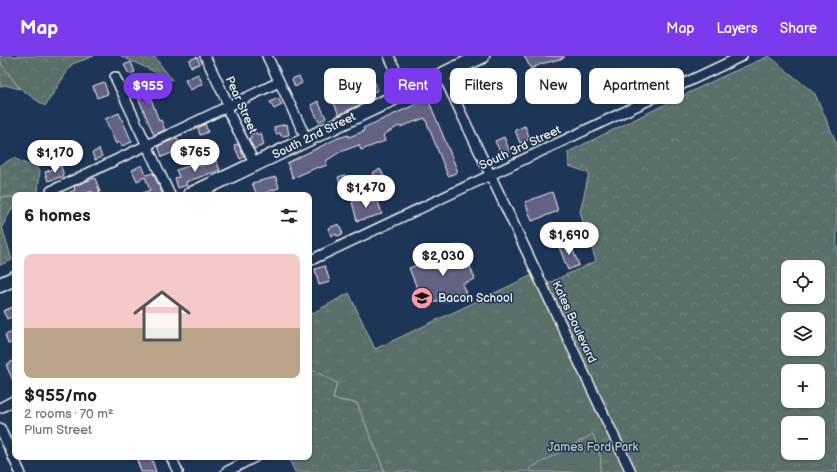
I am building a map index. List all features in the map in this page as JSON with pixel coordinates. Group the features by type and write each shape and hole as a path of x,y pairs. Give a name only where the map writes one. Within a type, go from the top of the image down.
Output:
{"main road":[{"name":"South 2nd Street","path":"443,75 482,56"},
{"name":"South 2nd Street","path":"196,192 384,103"},
{"path":"0,285 12,279"}],"street":[{"name":"Pear Street","path":"205,56 228,107 229,113 255,164"},
{"path":"267,56 307,140"},
{"path":"389,56 395,68"},
{"name":"South 3rd Street","path":"312,260 742,56"},
{"name":"Kates Boulevard","path":"443,75 631,472"},
{"path":"115,76 169,192"},
{"path":"51,191 279,82"},
{"path":"0,408 12,402"},
{"path":"0,428 12,454"},
{"path":"15,460 20,472"},
{"path":"172,460 178,472"},
{"path":"226,472 248,460"}],"green space":[{"path":"0,56 94,56 72,64 45,106 24,91 10,78 1,63"},
{"path":"121,56 154,56 172,80"},
{"path":"769,56 815,94 837,144 837,472 630,472 542,286 596,261 580,212 589,173 569,166 568,152 666,104 684,104 684,95"},
{"path":"0,62 20,89 4,85 0,87"},
{"path":"13,158 40,170 38,192 12,192 12,197 0,197 0,166"},
{"path":"0,197 12,197 12,209 2,227 12,260 0,265"},
{"name":"James Ford Park","path":"537,273 631,472 385,472 357,403 333,399 337,383 312,370 312,313 349,293 375,349"},
{"path":"312,370 337,383 333,399 357,403 385,472 295,472 289,460 312,460"},
{"name":"James Ford Park","path":"593,434 601,459 600,472 531,472 529,469"}],"building":[{"path":"524,56 564,56 564,58 530,68"},
{"path":"197,57 200,64 191,67 189,60"},
{"path":"131,62 135,72 129,74 124,65"},
{"path":"198,74 203,84 190,90 185,80"},
{"path":"299,76 302,83 295,87 292,79"},
{"path":"104,82 108,94 97,98 93,86"},
{"path":"145,82 159,121 161,120 165,130 154,135 137,95 131,97 128,89"},
{"path":"278,98 282,105 274,109 270,102"},
{"path":"318,101 326,118 319,122 311,105"},
{"path":"334,104 361,104 339,115"},
{"path":"417,104 430,104 458,172 448,176 425,118 400,127 399,126 383,135 385,141 361,150 359,145 340,152 326,161 327,165 318,167 293,178 287,163 338,138 348,135 349,137 364,131 363,128"},
{"path":"119,113 132,142 122,146 120,142 116,144 105,119"},
{"path":"205,124 208,132 200,135 198,128"},
{"path":"287,124 289,135 281,136 280,133 276,134 274,127"},
{"path":"525,126 530,139 520,143 515,130"},
{"path":"256,132 257,135 261,133 264,145 254,149 249,139 251,138 250,134"},
{"path":"504,137 510,152 502,156 495,141"},
{"path":"177,138 181,149 162,157 158,146"},
{"path":"238,144 244,157 240,159 234,145"},
{"path":"99,149 102,157 95,160 92,153"},
{"path":"216,160 220,170 186,182 187,185 178,188 175,178 179,177 176,170 199,163 200,166"},
{"path":"142,165 146,175 153,173 162,192 145,192 150,190 145,177 137,181 132,170"},
{"path":"61,166 64,176 48,181 45,172"},
{"path":"380,169 385,178 377,182 372,173"},
{"path":"345,175 347,182 340,184 338,177"},
{"path":"276,177 279,188 268,192 256,192 252,183"},
{"path":"95,178 100,192 70,192 75,190 74,186"},
{"path":"552,192 558,211 532,221 525,202"},
{"path":"371,199 372,203 378,201 382,214 357,221 352,202"},
{"path":"339,224 343,234 331,236 328,228"},
{"path":"570,243 579,265 568,270 559,247"},
{"path":"461,244 475,279 462,284 466,293 441,303 440,300 424,306 409,268 453,251 451,248"},
{"path":"325,266 330,282 319,285 315,269"},
{"path":"12,307 12,316 7,319 3,311"},
{"path":"12,332 12,343 8,344 5,335"},
{"path":"12,362 12,378 6,365"},
{"path":"137,460 152,460 156,472 141,472"}],"place":[{"name":"Bacon School","path":"422,298"}]}
